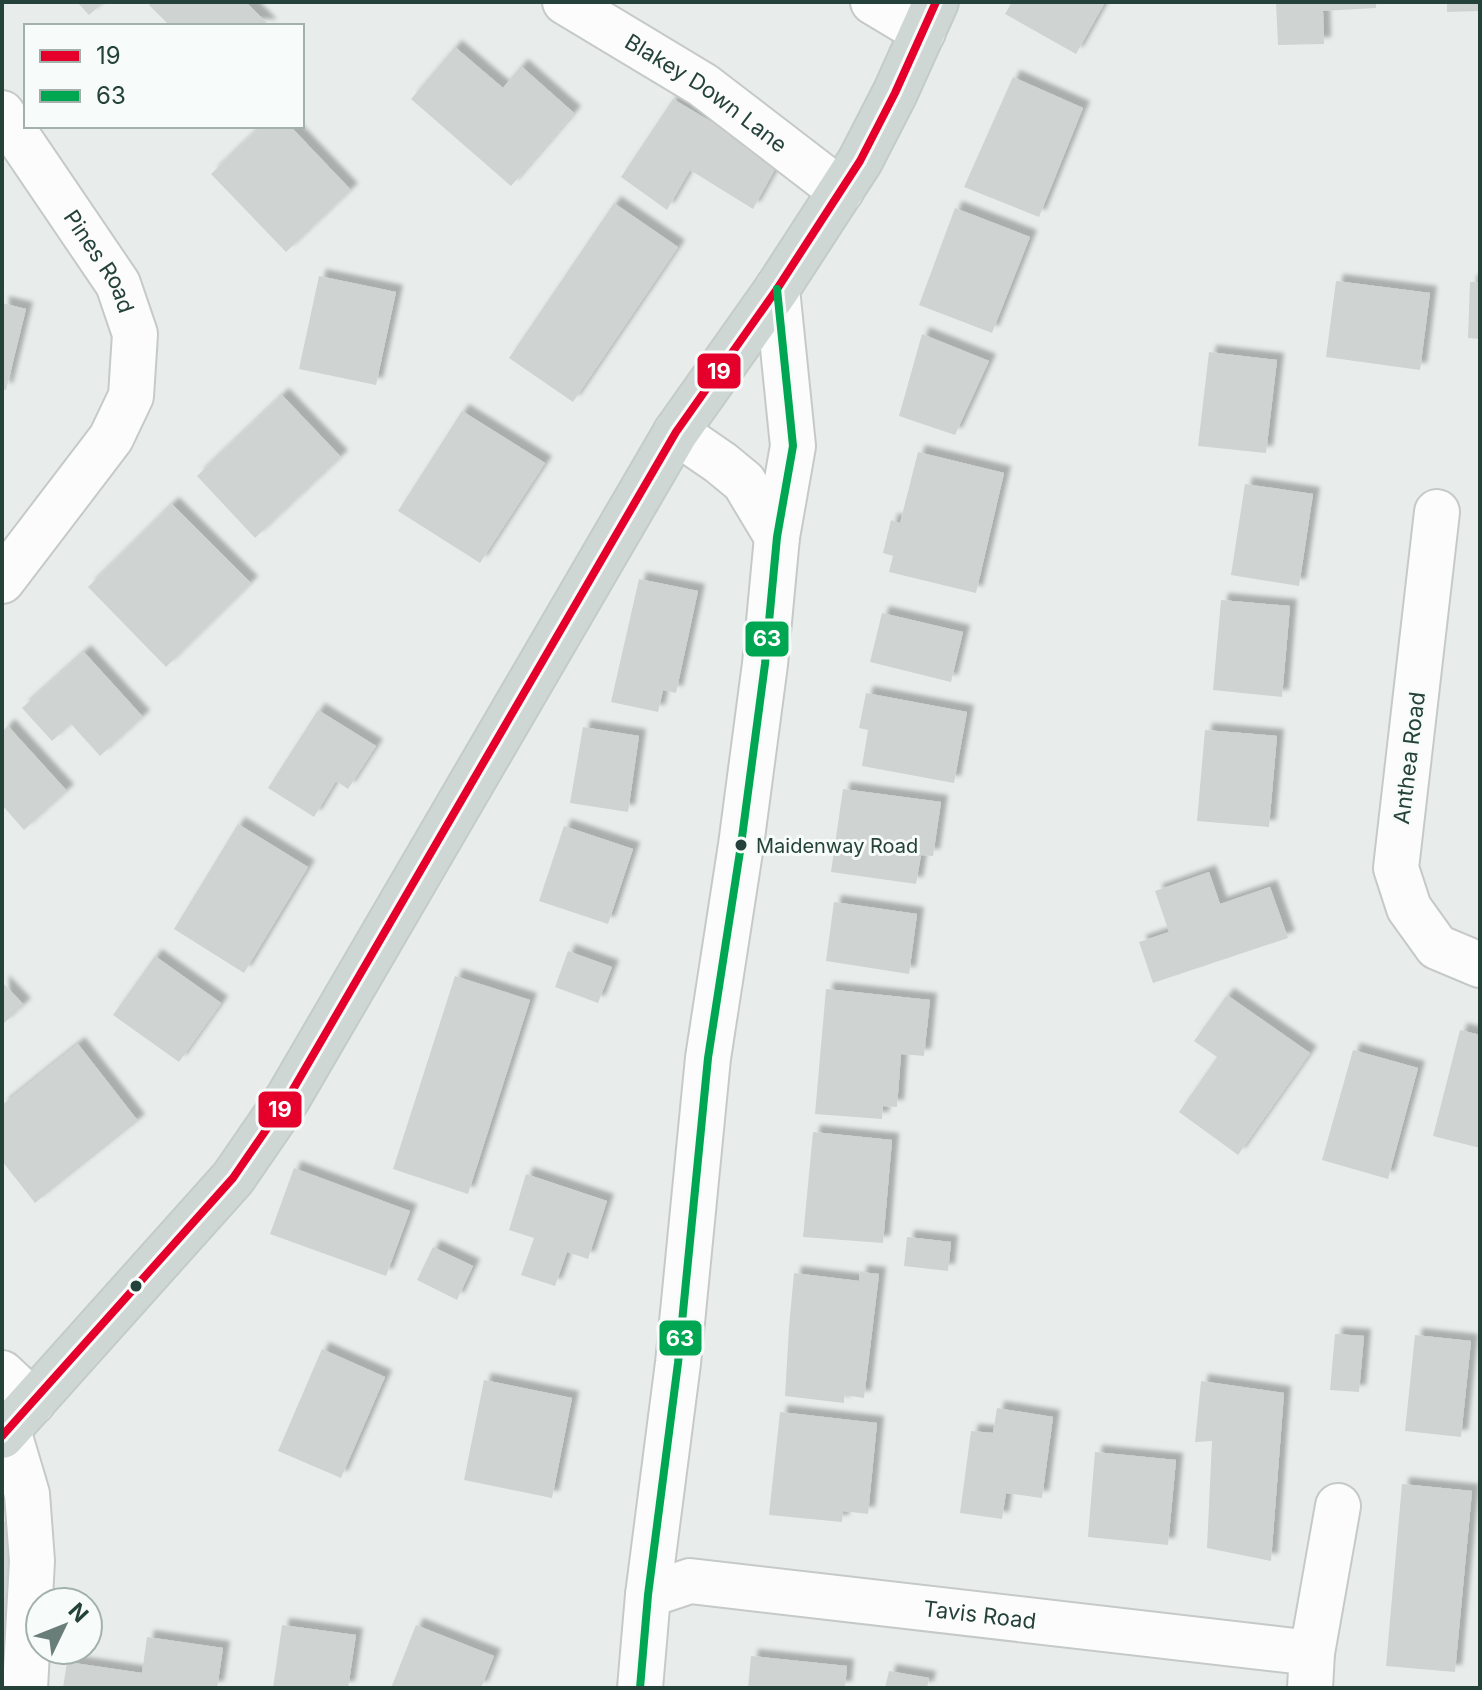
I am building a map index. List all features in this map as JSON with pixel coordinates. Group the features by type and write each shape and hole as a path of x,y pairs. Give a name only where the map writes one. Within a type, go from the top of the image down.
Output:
{"main road":[{"path":"11,1410 233,1178 288,1098 676,432 777,289 860,161 930,17"}],"street":[{"name":"Blakey Down Lane","path":"565,2 703,85 841,191"},
{"path":"873,2 930,17"},
{"name":"Pines Road","path":"2,113 118,284 135,334 131,396 111,438 2,581"},
{"path":"640,1688 648,1595 678,1363 708,1058 741,845 765,664 777,537 793,446 777,289"},
{"path":"676,432 744,482 777,537"},
{"name":"Anthea Road","path":"1437,512 1396,868 1409,908 1437,947 1480,965"},
{"path":"11,1410 27,1494 32,1561 25,1688"},
{"name":"Tavis Road","path":"648,1595 690,1581 1311,1670 1338,1506"}],"building":[{"path":"77,2 104,2 89,15"},
{"path":"152,2 246,2 268,24 168,24 149,5"},
{"path":"1012,2 1105,2 1076,54 1005,14"},
{"path":"1276,2 1376,2 1376,8 1323,11 1324,44 1278,45"},
{"path":"1447,2 1480,2 1480,11 1447,12"},
{"path":"455,47 503,88 521,66 574,113 511,186 411,99"},
{"path":"1013,77 1083,108 1039,217 964,187"},
{"path":"673,99 779,162 753,209 690,170 667,210 621,177"},
{"path":"259,128 292,128 351,190 286,252 211,174"},
{"path":"614,203 678,247 573,402 509,358"},
{"path":"955,208 1030,237 992,333 919,305"},
{"path":"319,276 396,292 376,385 299,369"},
{"path":"1336,281 1430,293 1420,370 1326,357"},
{"path":"1470,282 1480,282 1480,339 1468,338"},
{"path":"2,303 26,309 6,390 2,389"},
{"path":"922,334 989,361 955,435 899,416"},
{"path":"1209,352 1277,360 1266,453 1198,446"},
{"path":"282,395 341,457 255,538 197,476"},
{"path":"462,411 545,463 480,563 398,511"},
{"path":"918,452 1004,473 976,593 889,572 893,556 883,553 891,520 900,523"},
{"path":"1245,484 1313,494 1299,586 1231,575"},
{"path":"172,504 251,583 166,667 88,587"},
{"path":"639,579 698,591 676,693 663,690 658,712 611,702"},
{"path":"1221,600 1290,606 1282,697 1213,690"},
{"path":"882,613 963,632 951,682 870,662"},
{"path":"84,652 143,717 100,756 71,724 52,741 22,708"},
{"path":"866,693 967,712 954,783 862,766 868,730 859,728"},
{"path":"318,710 376,746 348,789 336,781 314,817 268,788"},
{"path":"8,726 67,791 24,830 2,805 2,732"},
{"path":"583,727 639,736 628,812 570,803"},
{"path":"1205,730 1277,736 1269,827 1197,821"},
{"path":"843,789 941,802 933,856 921,855 916,884 831,872"},
{"path":"238,824 308,867 244,973 174,929"},
{"path":"564,826 633,849 608,924 539,901"},
{"path":"1209,872 1220,904 1270,887 1288,938 1153,983 1139,942 1169,932 1155,891"},
{"path":"834,902 917,914 909,974 826,961"},
{"path":"568,951 612,967 598,1003 555,987"},
{"path":"155,956 221,1003 179,1062 113,1015"},
{"path":"455,976 530,1000 468,1194 393,1169"},
{"path":"2,982 24,1005 2,1025"},
{"path":"826,989 930,1000 924,1056 901,1054 897,1107 883,1106 882,1119 815,1114"},
{"path":"1227,995 1310,1053 1238,1155 1179,1112 1217,1057 1194,1041"},
{"path":"1460,1030 1480,1035 1480,1148 1433,1136"},
{"path":"78,1044 138,1121 35,1203 2,1161 2,1105"},
{"path":"1353,1050 1418,1068 1388,1179 1322,1160"},
{"path":"813,1132 892,1140 883,1243 803,1237"},
{"path":"294,1168 410,1211 386,1276 270,1234"},
{"path":"526,1174 607,1201 588,1259 567,1252 555,1286 521,1275 534,1238 509,1230"},
{"path":"907,1237 951,1242 948,1271 904,1266"},
{"path":"433,1247 473,1266 457,1300 417,1280"},
{"path":"860,1272 879,1274 864,1398 844,1395 844,1403 785,1396 794,1273 859,1281"},
{"path":"1335,1334 1364,1336 1359,1392 1330,1390"},
{"path":"1415,1335 1471,1341 1461,1437 1405,1431"},
{"path":"322,1349 385,1377 341,1478 278,1451"},
{"path":"484,1380 572,1398 552,1498 464,1480"},
{"path":"1201,1381 1284,1393 1271,1561 1207,1548 1212,1441 1195,1442"},
{"path":"997,1408 1053,1417 1042,1498 1006,1493 1002,1519 960,1513 971,1431 993,1433"},
{"path":"780,1412 877,1423 868,1514 843,1511 842,1522 769,1515"},
{"path":"1095,1452 1176,1460 1168,1545 1088,1537"},
{"path":"1402,1484 1472,1491 1455,1672 1386,1666"},
{"path":"2,1519 28,1544 23,1609 2,1632"},
{"path":"282,1625 356,1635 348,1688 273,1688"},
{"path":"416,1625 494,1656 481,1688 391,1688"},
{"path":"147,1637 223,1648 217,1688 63,1688 66,1666 94,1666 142,1673"},
{"path":"751,1656 847,1666 845,1688 748,1688"},
{"path":"889,1671 929,1678 927,1688 885,1688"}],"transit line":[{"name":"19","path":"2,1436 233,1178 288,1098 676,432 777,289 860,161 936,2"},
{"name":"63","path":"640,1688 648,1595 678,1363 708,1058 741,845 765,664 777,537 793,446 777,289"}],"place":[{"name":"Maidenway Road","path":"741,845"}]}
